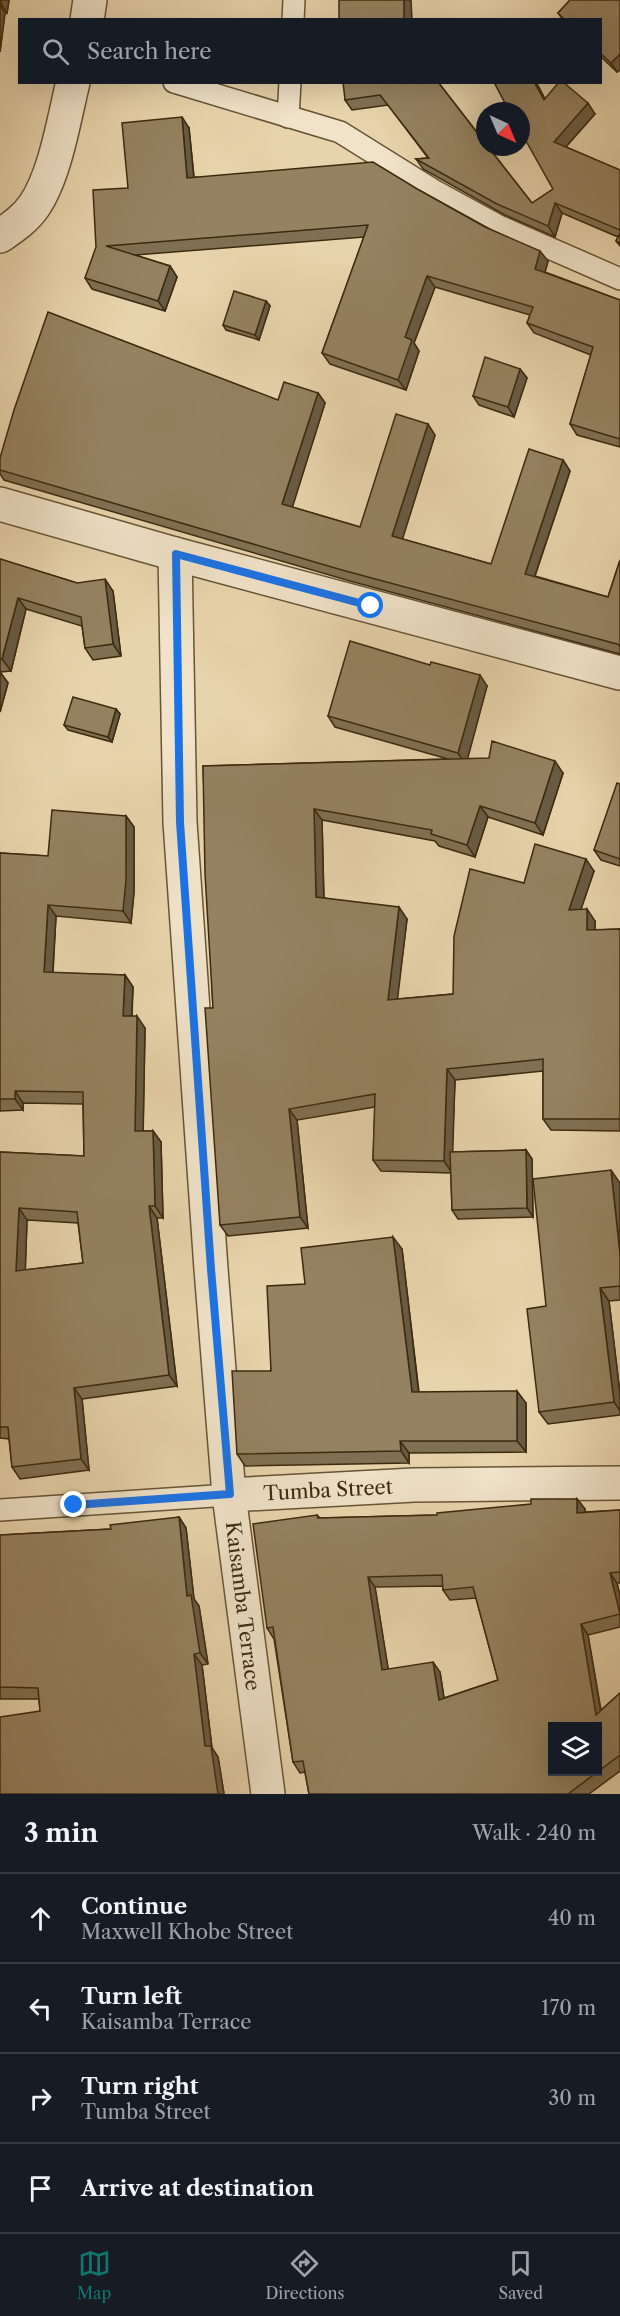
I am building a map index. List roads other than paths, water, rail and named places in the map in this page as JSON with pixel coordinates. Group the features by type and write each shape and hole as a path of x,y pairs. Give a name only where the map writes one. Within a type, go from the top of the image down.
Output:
{"street":[{"path":"87,18 90,0"},
{"path":"0,236 18,224 34,206 47,181 72,84"},
{"path":"0,504 176,554 620,673"},
{"name":"Kaisamba Terrace","path":"176,554 180,822 211,1269 230,1494 268,1794"},
{"name":"Tumba Street","path":"230,1494 414,1485 620,1484"}],"lane":[{"path":"293,18 294,0"},
{"path":"181,84 340,132 433,190 499,226 620,279"},
{"path":"288,117 290,84"},
{"name":"Tumba Street","path":"0,1510 230,1494"}]}
